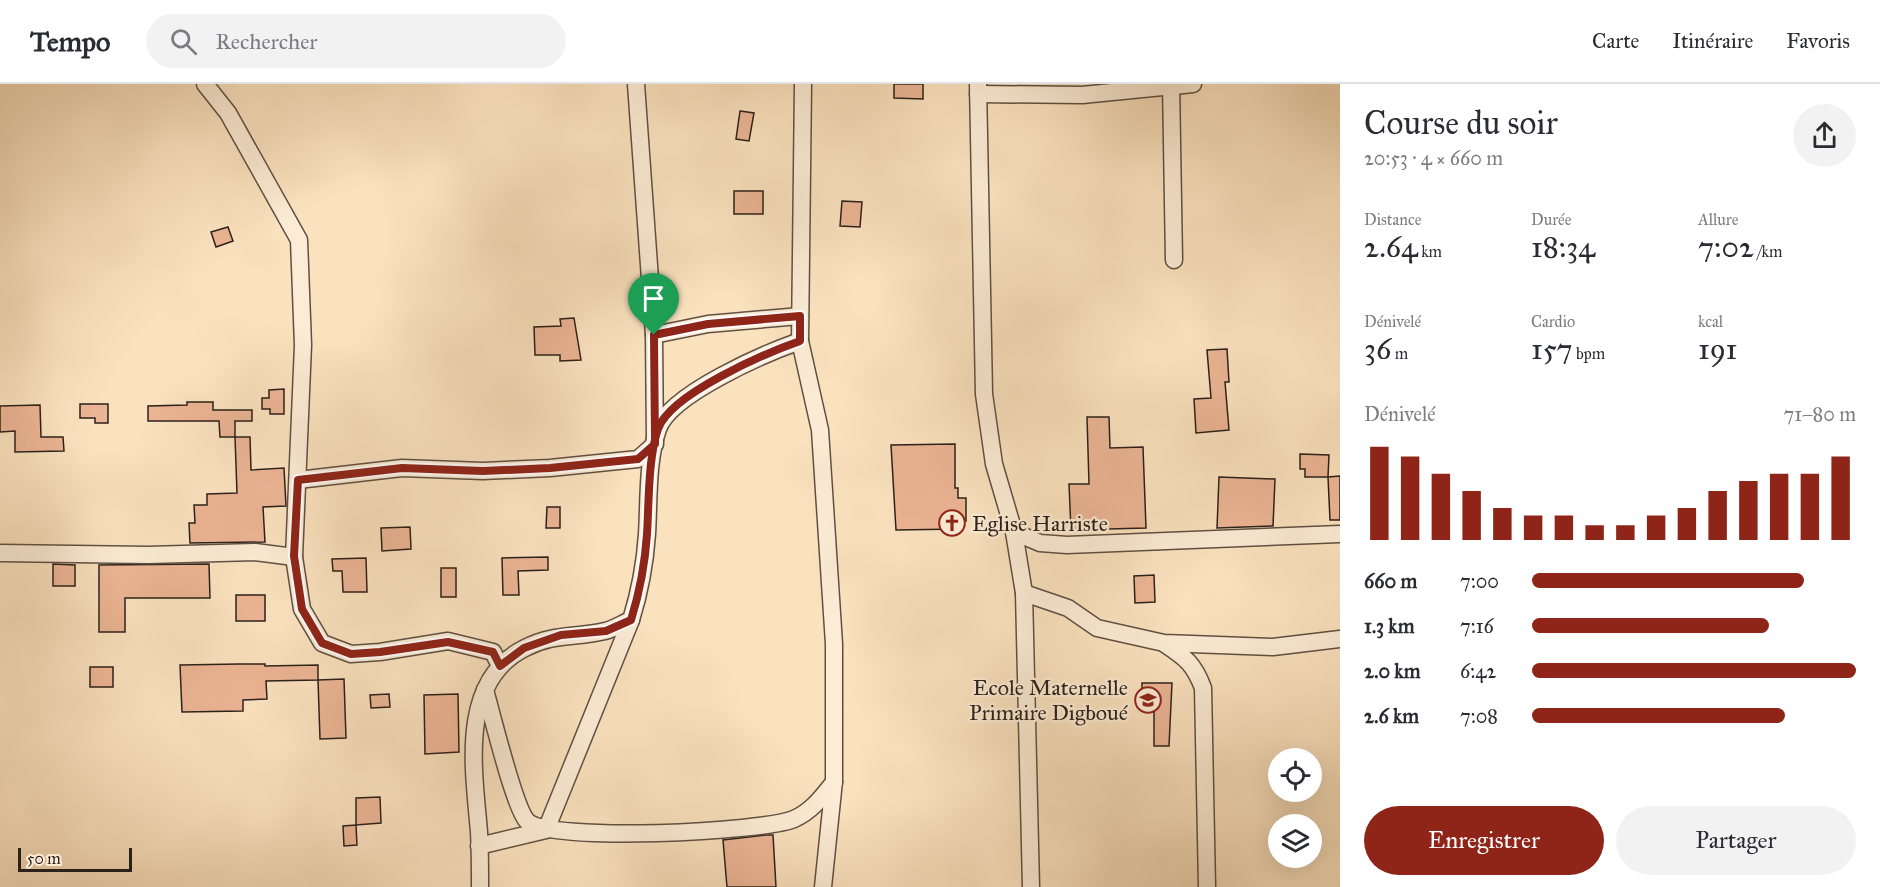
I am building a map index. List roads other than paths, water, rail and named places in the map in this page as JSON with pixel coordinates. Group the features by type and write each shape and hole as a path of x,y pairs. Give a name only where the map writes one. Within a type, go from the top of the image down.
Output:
{"street":[{"path":"204,84 228,112 299,240 303,345 294,556 302,609 322,643 351,654 448,642 493,652 500,666"},
{"path":"298,480 402,468 483,471 550,468 638,459 655,444 654,335 636,84"},
{"path":"803,84 800,341 820,430 834,644 834,781 823,887"},
{"path":"1031,887 1024,593 1014,532 994,464 984,393 978,89 1082,95 1193,84"},
{"path":"1171,86 1174,260"},
{"path":"654,335 708,324 800,316"},
{"path":"546,830 631,620 642,586 658,428 684,398 774,350 800,341"},
{"path":"1014,532 1040,543 1067,545 1340,534"},
{"path":"0,553 148,555 255,552 294,556"},
{"path":"1024,593 1068,608 1097,628 1164,643 1273,647 1340,639"},
{"path":"480,887 474,784 474,732 485,689 500,666 524,648 561,635 606,631 631,620"},
{"path":"1164,643 1185,657 1196,669 1203,688 1207,887"},
{"path":"485,689 515,796 527,820 546,830"},
{"path":"479,846 546,830 586,834 634,834 756,826 793,819 814,807 834,781"}],"place":[{"name":"Eglise Harriste","path":"952,523"},
{"name":"Ecole Maternelle Primaire Digboué","path":"1148,700"}]}
